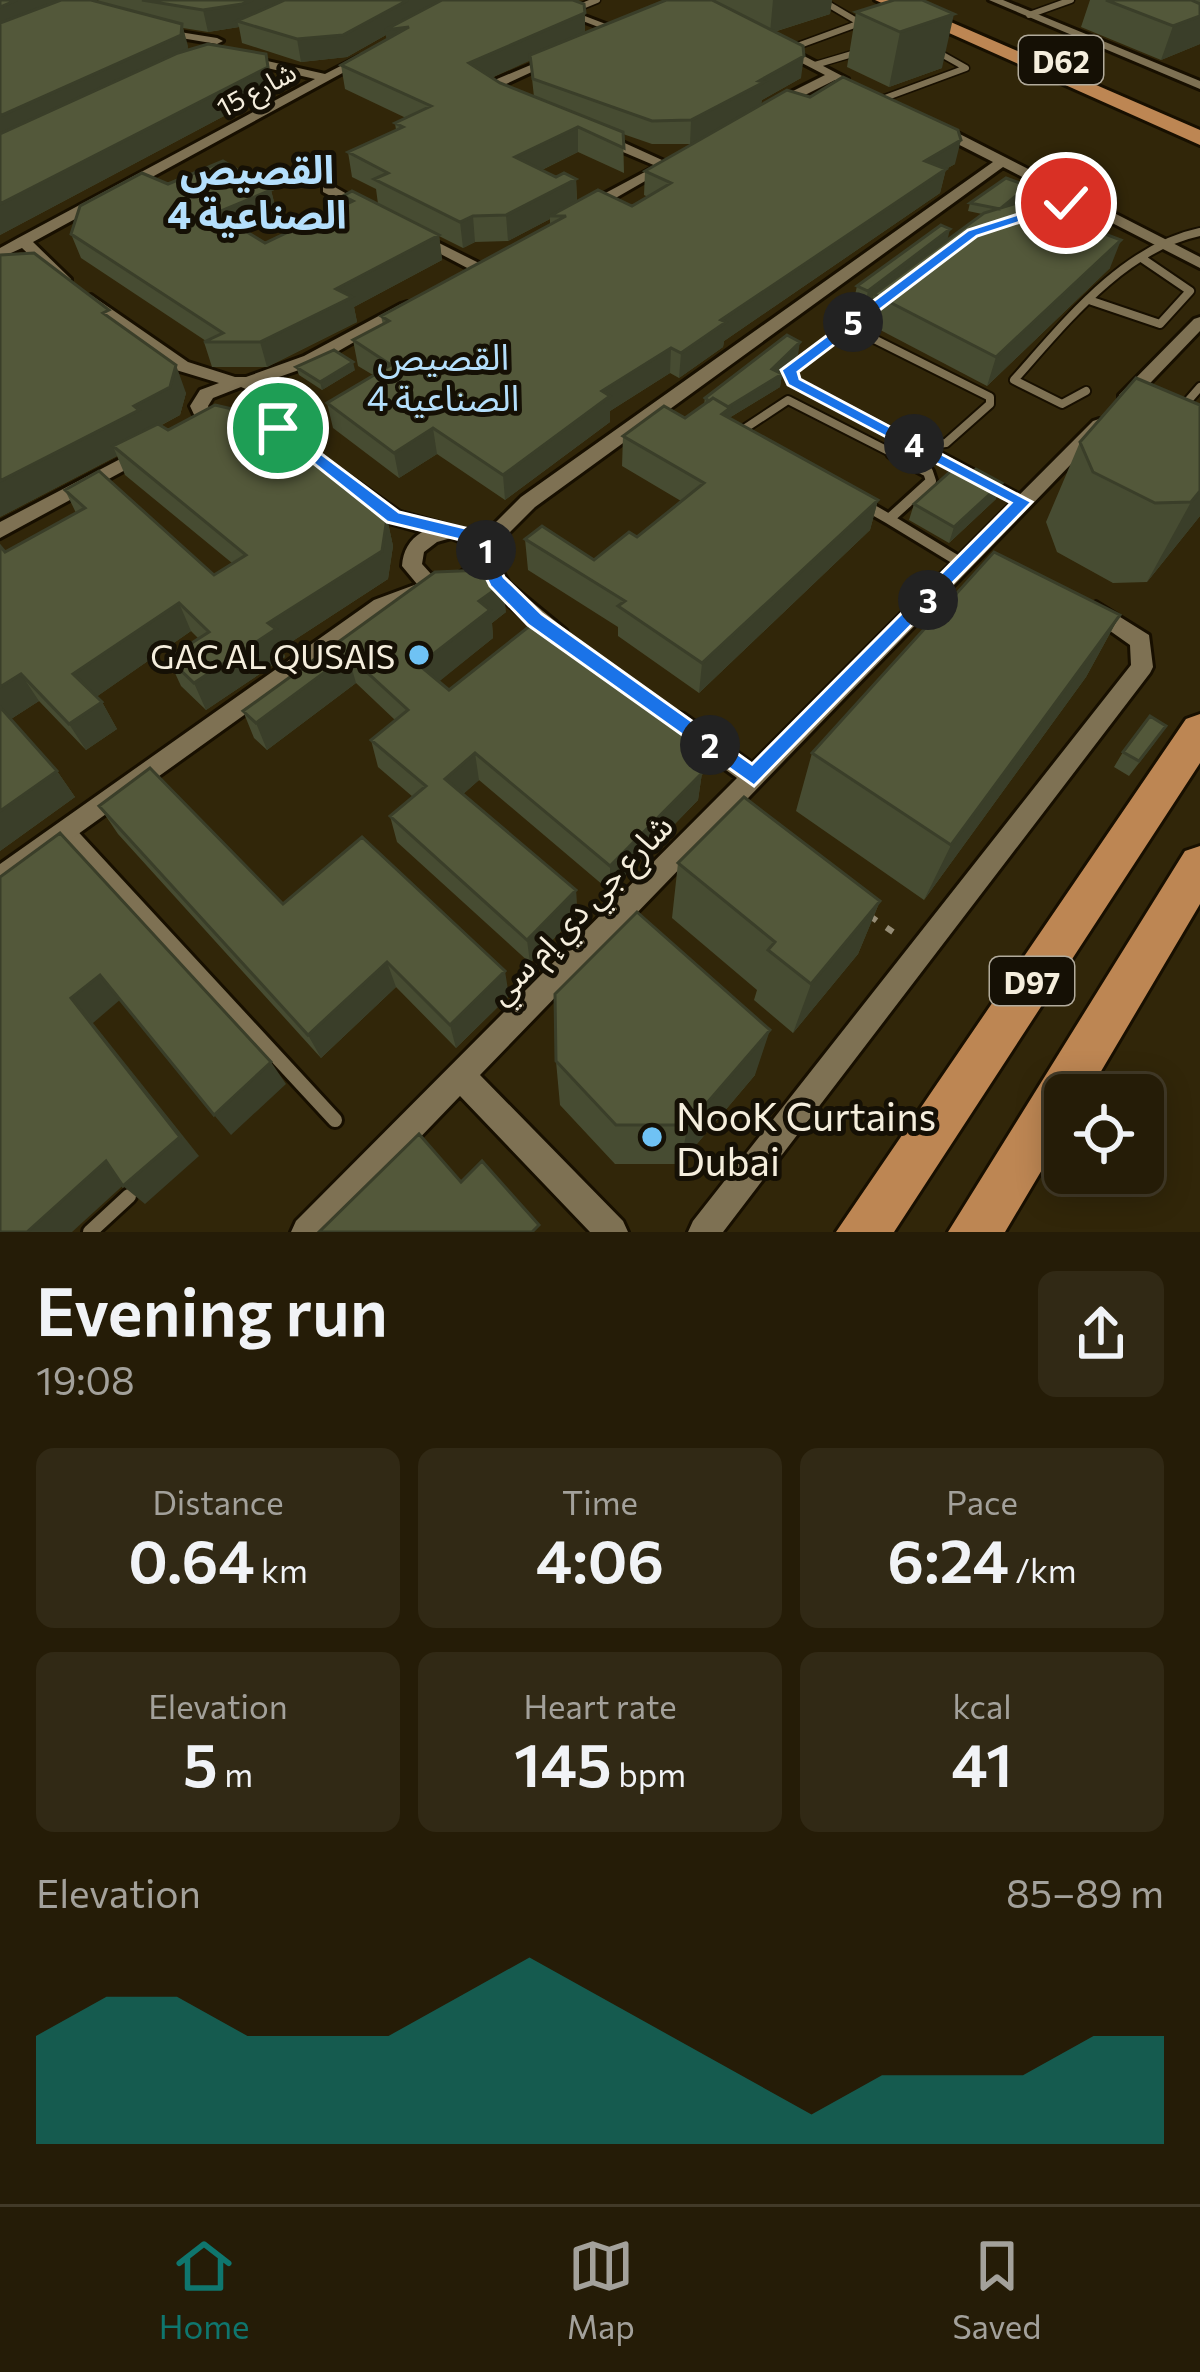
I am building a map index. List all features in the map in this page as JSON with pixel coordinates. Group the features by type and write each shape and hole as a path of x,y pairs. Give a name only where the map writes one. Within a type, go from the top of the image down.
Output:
{"main road":[{"name":"D62","path":"884,0 1200,138"},
{"name":"D62","path":"922,0 1200,119"},
{"path":"1096,95 1130,119 1200,149"},
{"name":"D97","path":"862,1232 1200,730"},
{"name":"D97","path":"975,1232 1200,866"}],"street":[{"path":"533,0 618,31"},
{"path":"994,0 1200,85"},
{"path":"600,39 635,23"},
{"path":"138,25 229,46 254,61 319,82"},
{"path":"179,38 196,53 229,46"},
{"path":"766,40 851,83"},
{"name":"شارع 15","path":"11,248 388,44"},
{"path":"528,106 507,100 498,88 564,55"},
{"path":"764,110 835,75"},
{"path":"866,91 902,110"},
{"path":"922,120 1200,263"},
{"path":"596,136 666,166"},
{"path":"562,223 686,154"},
{"path":"0,878 381,606 478,573 500,530 528,502 1003,161"},
{"path":"328,189 381,217"},
{"path":"399,227 478,268"},
{"path":"11,248 53,272 182,366 240,382 267,401 294,446"},
{"path":"457,280 499,257"},
{"path":"310,360 248,420 184,429 200,402 240,382 310,360 415,303"},
{"name":"شارع جي دي إم سي","path":"308,1232 754,777 980,557 1023,502 1135,400 1200,322"},
{"path":"182,366 203,417 294,446 393,517 476,537 496,581 535,620"},
{"path":"0,531 158,445"},
{"path":"381,606 427,538 528,502"},
{"path":"393,517 420,577 484,593 576,649"},
{"path":"704,1232 924,954 1145,659 1134,632 1062,592"},
{"path":"647,700 754,777"},
{"path":"461,1076 612,1232"}],"lane":[{"path":"567,12 597,0"},
{"path":"785,50 860,23 821,0"},
{"path":"1029,15 1071,0"},
{"path":"815,65 878,46"},
{"path":"882,99 966,68 930,49"},
{"path":"1010,219 1080,201"},
{"path":"1085,391 1062,404 1014,380 1092,301 1144,259 1175,235 1200,232"},
{"path":"1092,301 1160,324 1190,292 1144,259"},
{"path":"897,289 788,376 1023,502"},
{"path":"848,326 990,397 990,404 946,443 914,445"},
{"path":"1174,417 1200,387"},
{"path":"889,519 928,484 928,472 792,401 780,401 744,429 748,439 889,519 980,557"},
{"path":"1159,410 1187,422"},
{"path":"67,830 334,1120"},
{"path":"90,1232 129,1196"}],"path":[{"path":"869,915 924,954"}],"building":[{"path":"61,0 91,0 182,24 181,35 0,116 0,23"},
{"path":"142,0 253,0 203,10"},
{"path":"285,0 408,0 343,35 297,39 237,21"},
{"path":"442,0 573,0 584,4 585,13 469,63 500,83 623,132 624,148 578,127 515,157 556,177 564,173 576,179 506,215 473,216 460,222 374,179 388,173 348,152 403,127 395,123 431,106 341,65 409,27 385,30"},
{"path":"666,0 712,0 803,46 804,56 691,120 652,121 533,79 530,55"},
{"path":"894,0 922,0 954,14 900,32 856,12"},
{"path":"1106,0 1191,0 1200,4 1200,16 1173,26"},
{"path":"208,44 266,54 268,67 0,204 0,134 178,53"},
{"path":"843,77 958,130 961,140 925,161 946,169 721,320 726,322 681,353 671,348 602,391 610,396 503,475 433,428 394,453 327,403 391,365 353,340 389,321 381,316 566,216 550,216 598,190 632,206 671,183 645,171 787,90 810,97"},
{"path":"223,161 271,190 216,213 265,243 353,201 343,196 352,191 439,235 336,289 352,297 260,342 204,342 223,333 71,234 80,206 142,173 168,184"},
{"path":"1006,178 1028,186 1000,209 970,203"},
{"path":"1024,201 1084,235 1092,229 1121,240 996,357 874,294 984,213"},
{"path":"941,225 950,229 868,291 857,286"},
{"path":"34,253 109,310 103,313 176,365 170,387 134,406 139,410 0,481 0,255"},
{"path":"787,335 800,342 772,369 782,374 728,407 705,398"},
{"path":"334,350 353,362 320,382 296,367"},
{"path":"1136,378 1200,405 1200,491 1191,502 1155,503 1093,472 1080,442"},
{"path":"713,398 730,408 722,414 878,500 702,663 618,606 625,601 525,539 542,526 594,560 629,532 637,537 704,483 623,436 664,406 685,418"},
{"path":"215,405 245,412 352,483 344,488 387,518 382,551 268,623 276,629 194,683 168,658 209,632 179,603 73,674 102,702 69,724 21,674 0,687 0,546 5,552 85,508 65,490 99,471 214,575 246,555 113,446 158,424 168,430"},
{"path":"976,469 1002,483 954,527 914,504 952,470 967,478"},
{"path":"994,552 1120,615 951,845 812,753"},
{"path":"484,570 503,584 479,601 490,610 419,665 449,690 541,617 698,728 702,773 610,866 475,753 445,779 576,890 527,940 390,816 426,786 371,740 408,710 348,655 256,723 243,711 435,572"},
{"path":"0,707 57,771 0,811"},
{"path":"1150,716 1166,726 1139,761 1123,752"},
{"path":"150,768 283,904 362,837 505,971 450,1025 387,962 308,1035 99,806"},
{"path":"744,797 880,901 811,984 768,950 775,942 678,863"},
{"path":"60,833 271,1062 214,1115 100,975 71,998 180,1137 123,1186 106,1161 27,1232 0,1232 0,877"},
{"path":"637,912 770,1030 688,1125 616,1125 556,1061 555,994"},
{"path":"419,1134 461,1182 482,1161 539,1225 532,1232 319,1232"}],"place":[{"name":"GAC AL QUSAIS","path":"419,655"},
{"name":"NooK Curtains Dubai","path":"652,1137"}],"district":[{"name":"القصيص الصناعية 4","path":"257,190"},
{"name":"القصيص الصناعية 4","path":"443,376"}],"route":[{"path":"278,428 294,446 393,517 476,537 485,548 496,581 535,620 754,777 1023,502 794,382 789,370 962,239 992,224 1066,203"}]}
